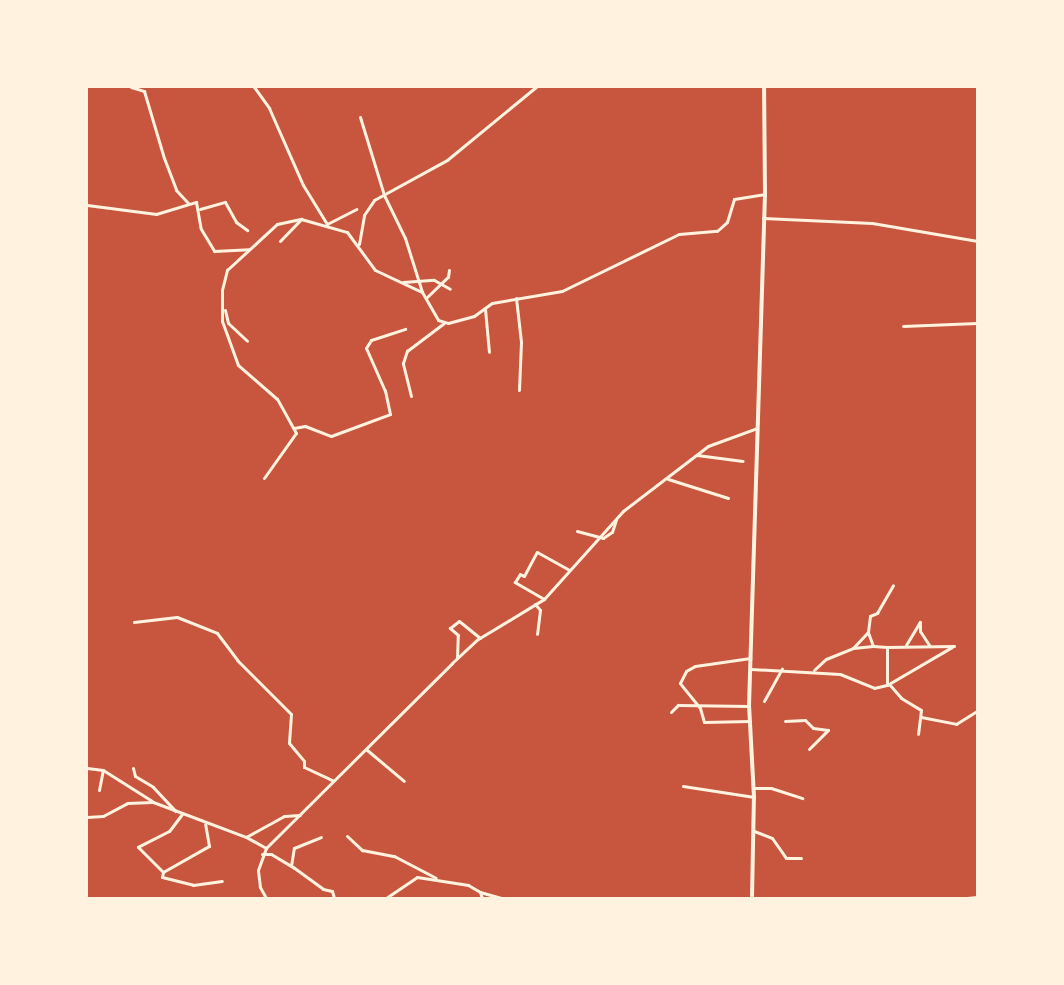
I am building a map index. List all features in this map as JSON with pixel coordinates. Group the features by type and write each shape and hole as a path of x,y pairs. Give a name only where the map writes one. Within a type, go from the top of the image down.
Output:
{"street":[{"path":"131,87 144,91 176,190 188,203"},
{"path":"254,87 269,108 303,185 327,224"},
{"path":"359,244 364,215 384,195 447,160 536,87"},
{"path":"752,898 754,788 749,706 765,194 764,87"},
{"path":"360,117 384,195 422,282 422,292"},
{"path":"411,396 403,363 407,351 438,324 460,322 485,308 516,298 562,291 679,234 717,231 726,222 734,199 765,194"},
{"path":"87,205 156,214 196,202 200,209 201,229 214,251 250,249"},
{"path":"200,209 225,202 236,222 247,230"},
{"path":"327,224 356,209"},
{"path":"763,218 872,223 977,241"},
{"path":"280,241 301,219"},
{"path":"247,341 228,323 222,290 227,270 278,224 301,219 327,224 347,232 359,244 375,270 422,292 427,297 432,313 446,322"},
{"path":"427,297 440,282 450,275 449,270"},
{"path":"401,282 440,282 450,289"},
{"path":"516,298 521,342 519,390"},
{"path":"224,306 222,321 238,365 278,399 296,433 264,478"},
{"path":"485,308 489,352"},
{"path":"903,326 977,323"},
{"path":"294,429 304,426 331,436 390,414 385,391 366,348 370,340 405,329"},
{"path":"266,898 258,879 262,854 266,848 332,780 367,750 457,659 480,638 544,599 616,520 708,446 757,428"},
{"path":"697,455 743,461"},
{"path":"668,478 728,498"},
{"path":"577,531 598,538"},
{"path":"544,599 515,582 520,574 524,576 537,552 569,570"},
{"path":"873,646 868,632 870,616 877,613 893,585"},
{"path":"535,604 540,610 537,634"},
{"path":"134,622 177,617 217,633 237,660 291,714 289,744 304,761 304,767 332,780"},
{"path":"457,659 458,635 450,628 459,621 480,638"},
{"path":"906,645 920,622 920,632 929,645"},
{"path":"814,670 826,659 838,658 853,648 868,632"},
{"path":"751,669 814,670 840,674 874,688 888,684 954,646 906,645 853,648"},
{"path":"887,647 888,684 901,698 921,711 918,734"},
{"path":"750,658 712,661 686,671 682,688 700,708 706,723 750,721"},
{"path":"764,701 782,669"},
{"path":"671,712 678,705 700,708 749,706"},
{"path":"921,717 956,724 977,711"},
{"path":"785,722 805,720 813,728 828,730 809,749"},
{"path":"367,750 404,781"},
{"path":"87,768 103,770 153,802 205,824 246,837 266,848"},
{"path":"133,768 135,776 153,787 175,811"},
{"path":"99,790 103,770"},
{"path":"683,786 754,797"},
{"path":"754,788 771,788 802,798"},
{"path":"87,817 103,816 127,803 153,802"},
{"path":"182,814 169,831 138,847 163,872 162,877 193,885 222,881"},
{"path":"246,837 284,816 300,815"},
{"path":"163,872 209,846 205,824"},
{"path":"754,831 772,838 786,858 801,858"},
{"path":"348,836 362,850 394,856 440,880"},
{"path":"291,866 294,848 321,837"},
{"path":"262,854 271,854 323,890 332,891 334,898"},
{"path":"386,898 417,877 468,885 480,892 501,898"},
{"path":"480,892 482,898"},
{"path":"967,898 975,895"}]}
